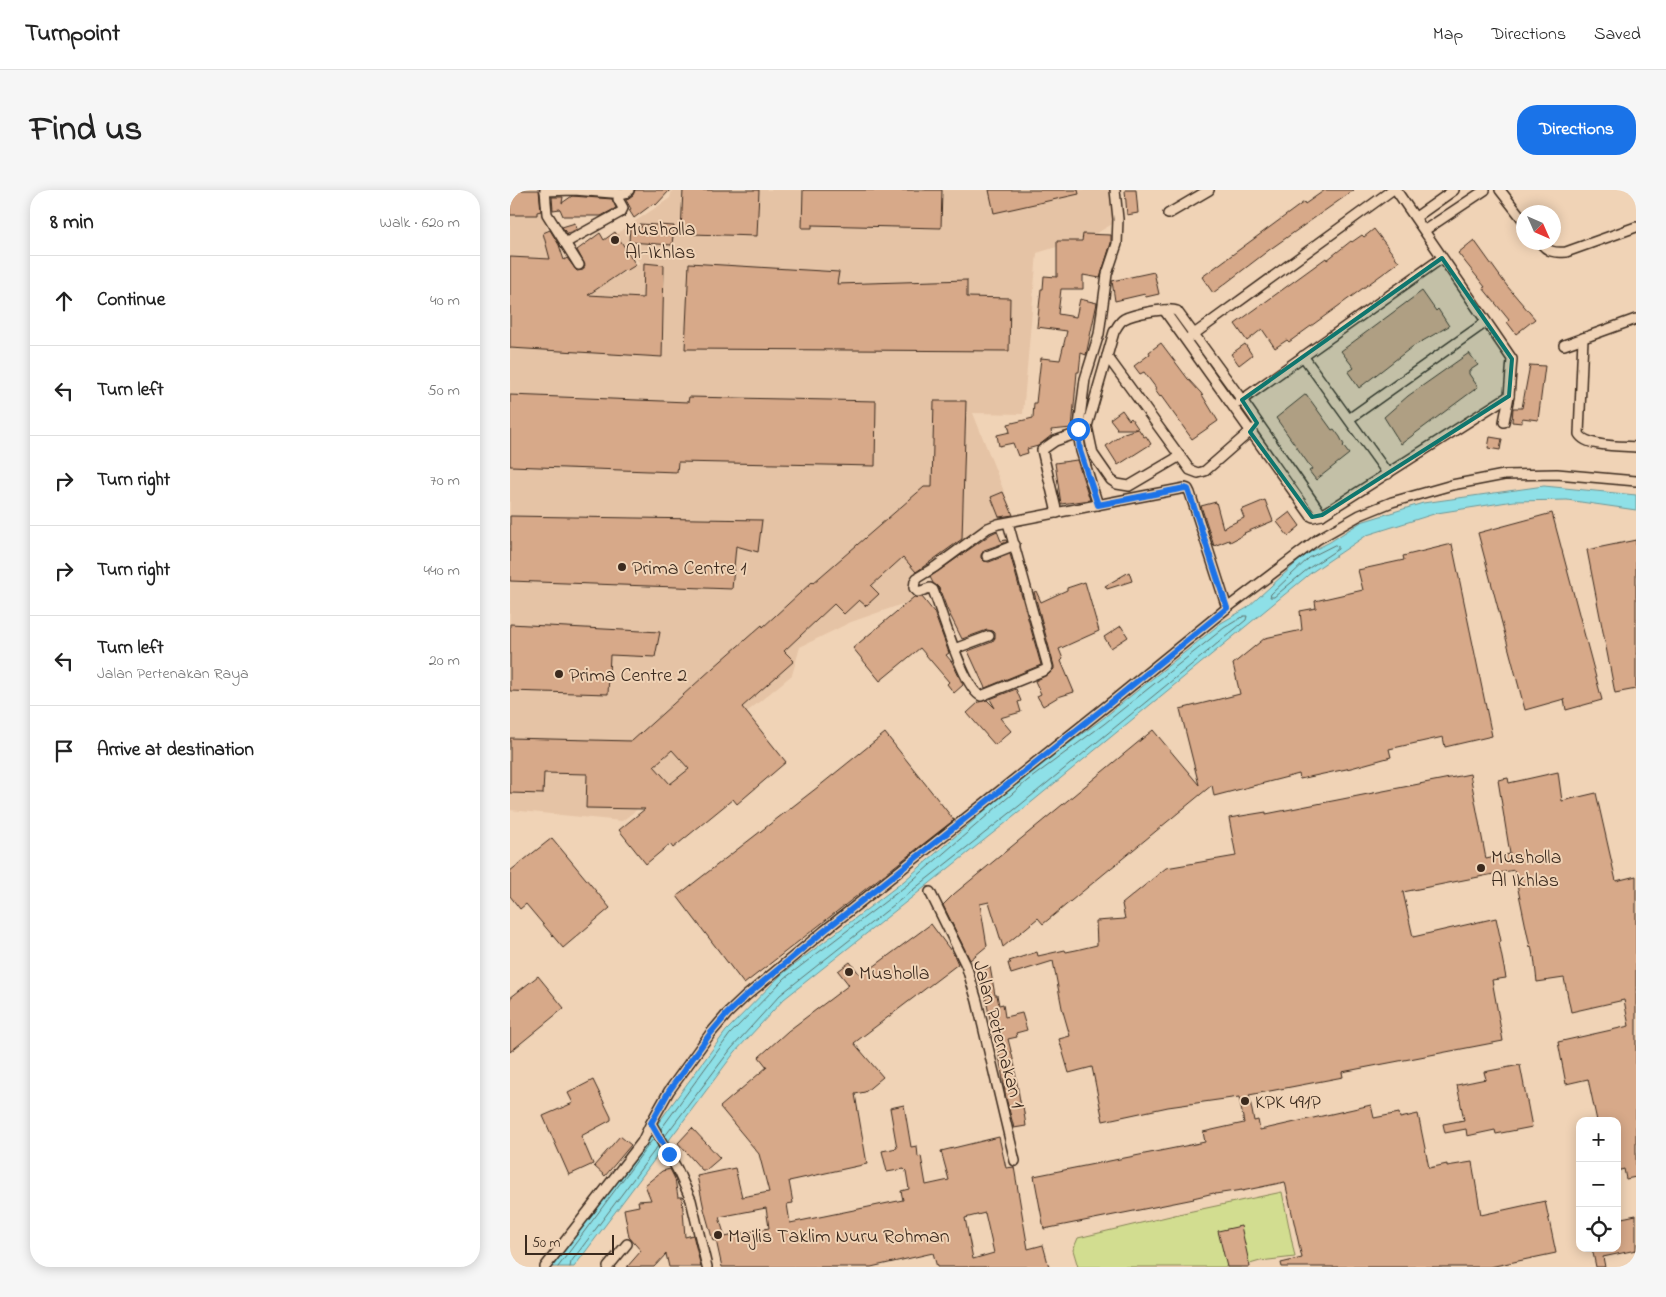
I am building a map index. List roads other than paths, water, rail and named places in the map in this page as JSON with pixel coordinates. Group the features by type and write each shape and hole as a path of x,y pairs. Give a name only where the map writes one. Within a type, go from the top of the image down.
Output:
{"street":[{"path":"1098,505 1080,451 1078,433 1085,379 1099,334 1107,274 1117,244 1118,219 1115,190"},
{"path":"1168,214 1209,190"},
{"path":"1186,340 1392,190"},
{"path":"1396,190 1426,230 1442,258 1512,358 1509,396 1504,422"},
{"path":"1416,217 1454,190"},
{"path":"1426,230 1485,190"},
{"path":"1500,190 1516,211"},
{"path":"579,265 547,214 545,191 625,192"},
{"path":"565,243 621,212 623,208 618,199 625,192"},
{"path":"1548,250 1554,253 1566,252 1636,228"},
{"path":"1233,407 1442,258"},
{"path":"1164,310 1310,516 1313,517 1322,515 1509,396"},
{"path":"1180,456 1129,486 1117,484 1111,480 1093,454 1087,426 1114,332 1123,320 1164,310 1176,310 1258,422 1322,515"},
{"path":"1564,345 1636,319"},
{"path":"1349,419 1486,322"},
{"path":"1583,338 1579,434 1581,438 1589,442 1636,447"},
{"path":"1107,356 1190,470 1206,471 1250,432 1258,422"},
{"path":"1303,356 1388,474"},
{"path":"1057,513 1042,450 1055,440 1078,433"},
{"path":"545,1267 642,1142 669,1091 710,1034 746,996 824,931 1227,608 1318,539 1360,515 1420,493 1504,475 1557,474 1636,481"},
{"path":"1008,523 1048,667 981,696 976,694 954,649 933,590 930,588 918,592 914,588 915,581 988,528 998,524 1185,488 1188,489 1227,608"},
{"path":"987,556 1015,545"},
{"path":"954,649 989,636"},
{"name":"Jalan Peternakan 1","path":"930,892 966,965 978,1001 1015,1161"},
{"path":"651,1123 677,1169 691,1200 707,1267"},
{"path":"608,1267 627,1244"}],"water":[{"path":"1544,486 1636,495 1636,510 1567,500 1514,501 1437,513 1367,535 1312,572 1022,810 784,999 735,1052 574,1267 552,1267 726,1031 782,974 904,881 1023,777 1101,720 1221,623 1247,608 1306,554 1330,542 1361,522 1423,503"}],"place":[{"name":"Musholla Al-Ikhlas","path":"615,240"},
{"name":"Prima Centre 1","path":"622,567"},
{"name":"Prima Centre 2","path":"559,674"},
{"name":"Musholla Al Ikhlas","path":"1481,868"},
{"name":"Musholla","path":"849,972"},
{"name":"KPK 491P","path":"1245,1101"},
{"name":"Majlis Taklim Nuru Rohman","path":"718,1235"}]}
